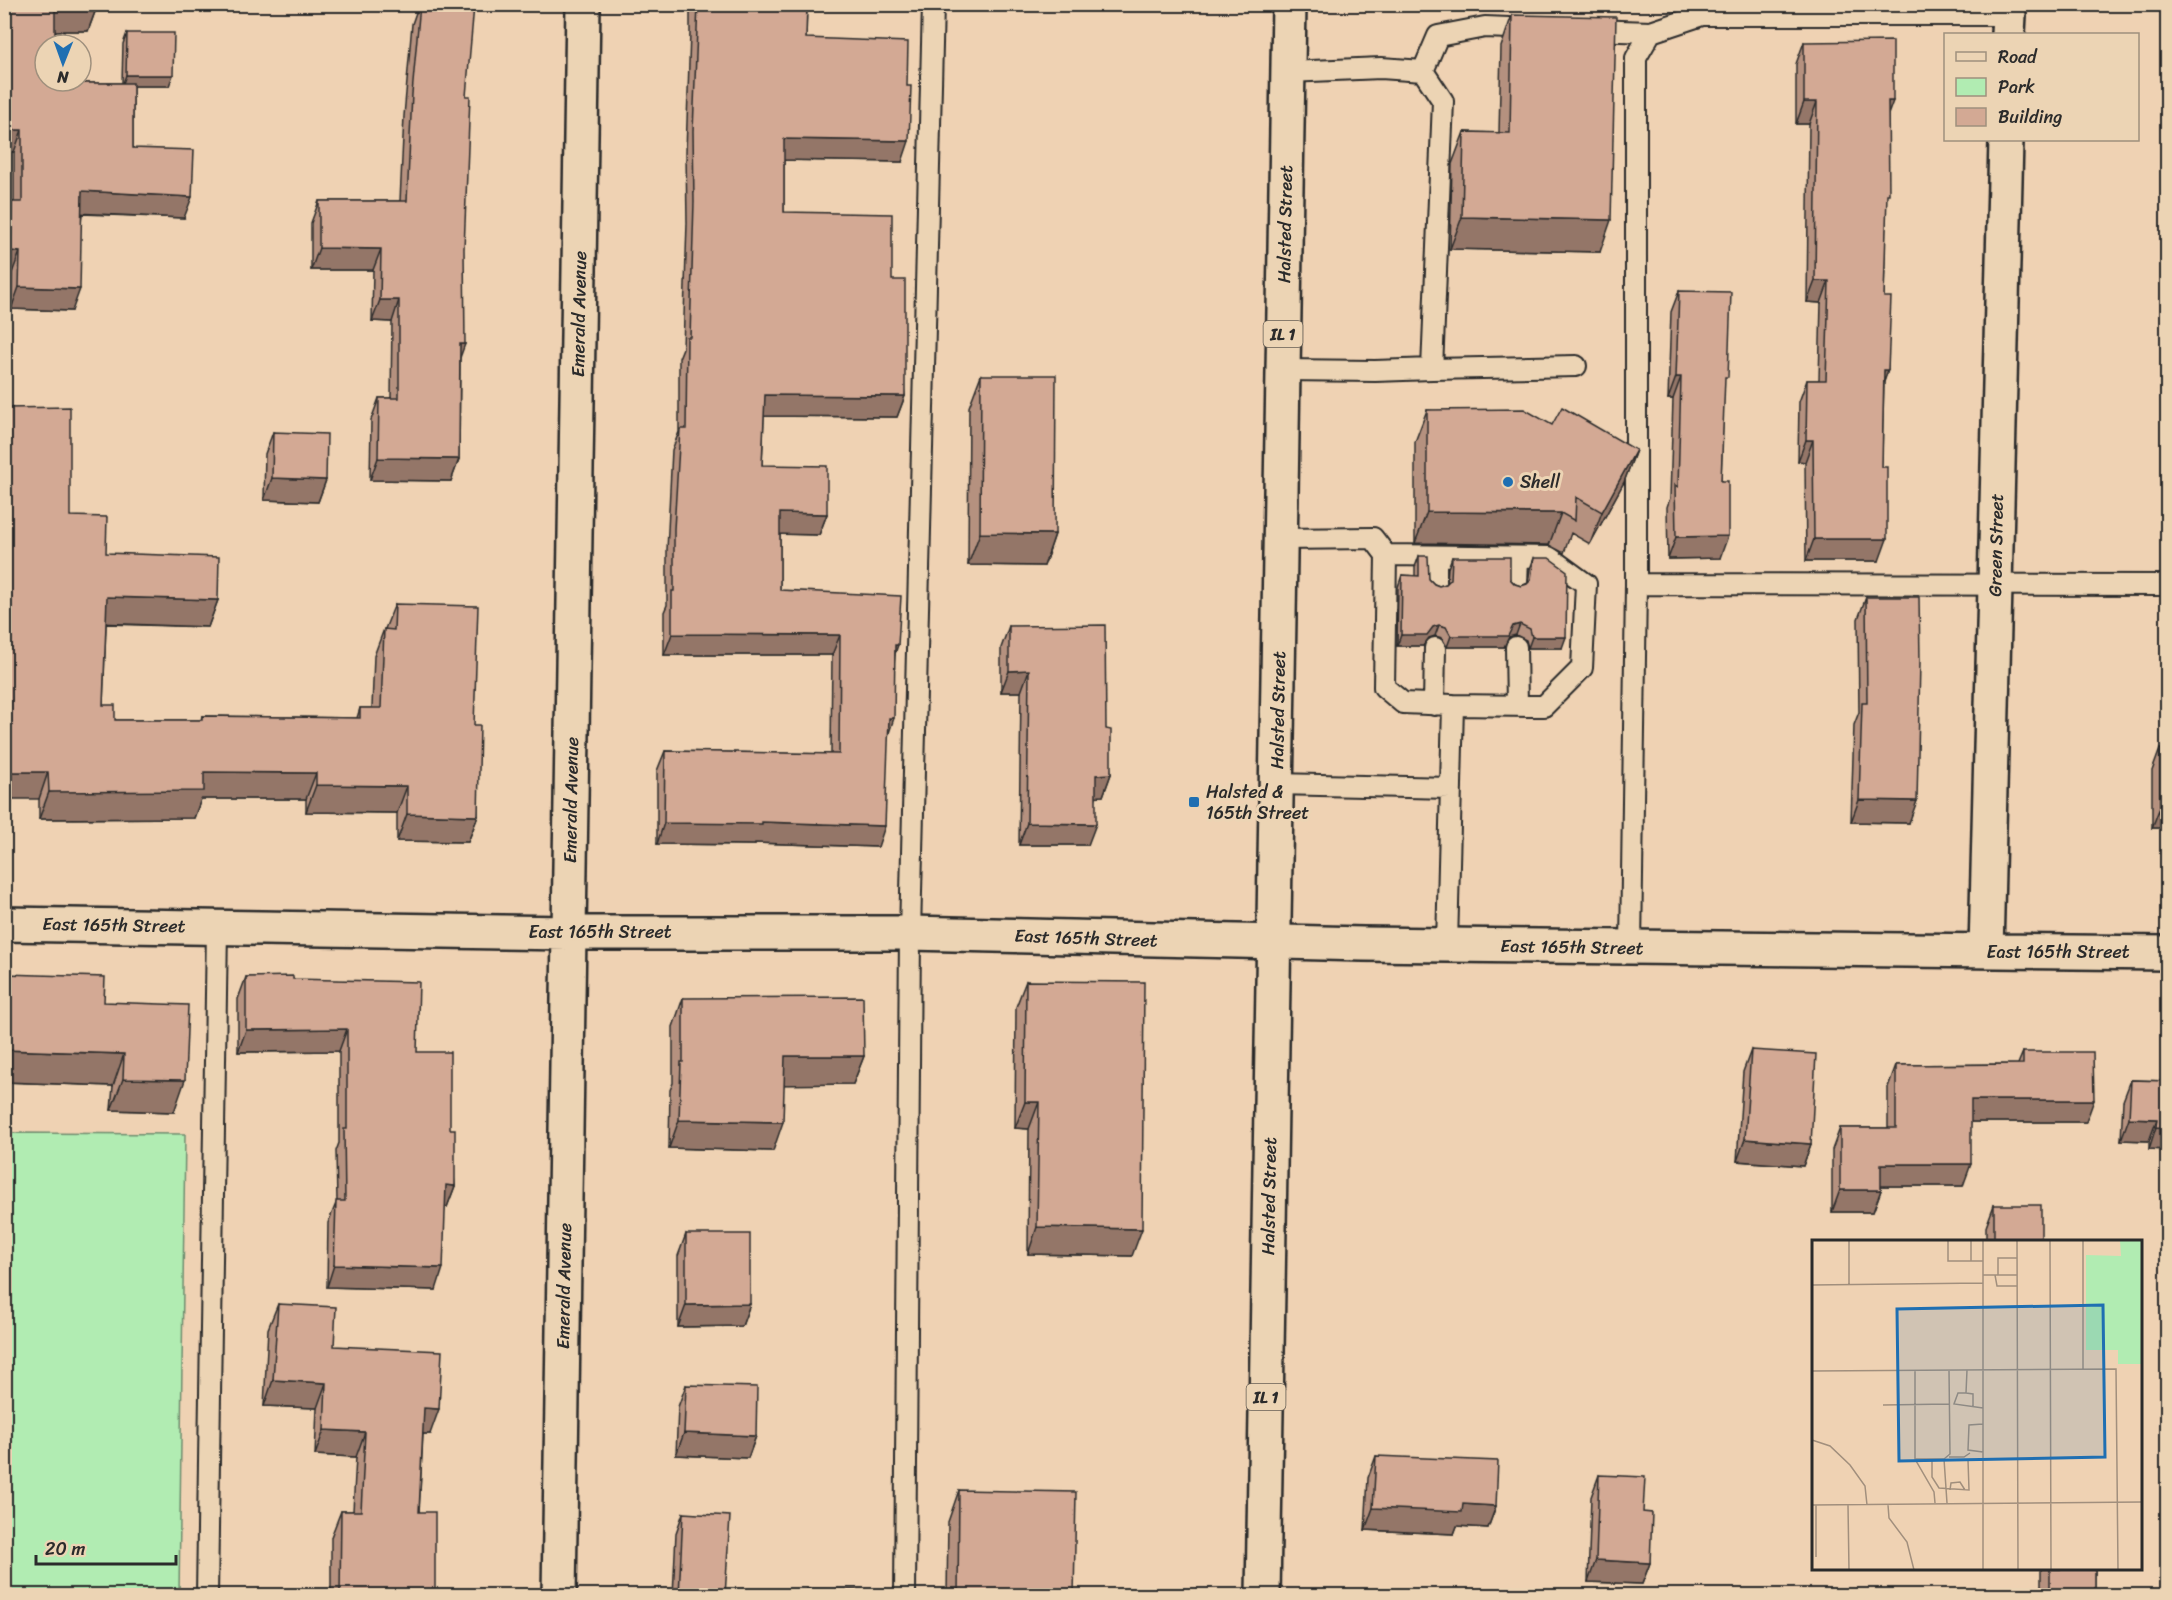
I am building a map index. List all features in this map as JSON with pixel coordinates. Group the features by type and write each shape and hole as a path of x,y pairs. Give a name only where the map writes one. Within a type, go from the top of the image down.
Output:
{"street":[{"name":"Emerald Avenue","path":"559,1596 583,4"},
{"name":"Halsted Street","path":"1263,1596 1289,4"},
{"name":"Green Street","path":"1986,951 2006,141"},
{"name":"East 165th Street","path":"4,924 569,933 910,933 1273,943 2168,953"}],"lane":[{"path":"905,1596 910,933 933,4"},
{"path":"1423,71 1438,36 1485,27 1651,32 1702,10 1830,10 2008,18"},
{"path":"1631,948 1636,584 1636,58 1651,32"},
{"path":"1288,72 1382,68 1423,71"},
{"path":"1423,71 1443,101 1432,369"},
{"path":"1283,370 1375,371 1576,366"},
{"path":"1280,539 1373,538 1386,555 1384,687 1403,703 1544,706 1581,668 1586,584 1549,557 1386,555"},
{"path":"1436,556 1436,585"},
{"path":"1517,585 1518,557"},
{"path":"1636,584 2168,585"},
{"path":"1516,647 1517,706"},
{"path":"1435,648 1451,788 1447,945"},
{"path":"1276,784 1451,788"},
{"path":"207,1596 217,927"}],"green space":[{"path":"5,1133 185,1134 179,1595 5,1595"}],"building":[{"path":"6,4 96,4 96,9 55,9 55,33 33,33 33,93 93,93 93,83 133,83 133,148 194,150 192,197 82,191 80,289 19,287 20,252 11,251 12,202 22,202 22,130 4,130"},
{"path":"420,4 474,6 466,96 470,96 464,249 465,344 460,344 459,459 378,458 379,398 399,398 399,300 380,300 381,249 319,248 319,201 407,201 412,94"},
{"path":"698,4 807,4 806,38 908,42 907,86 911,86 909,141 784,139 784,212 892,214 892,280 905,280 905,396 765,395 762,465 827,466 827,514 780,513 780,590 901,596 898,645 895,645 894,718 889,718 885,826 762,822 762,824 664,823 665,751 839,754 840,635 672,634 674,529 680,429 686,429 687,337 690,337 694,202 693,131"},
{"path":"1512,15 1616,17 1611,220 1462,217 1464,132 1510,133"},
{"path":"127,33 174,33 173,75 126,75"},
{"path":"1893,41 1893,101 1888,101 1889,194 1887,194 1884,297 1891,297 1888,370 1884,370 1882,467 1887,467 1887,539 1814,539 1813,440 1806,440 1807,380 1826,380 1829,281 1815,281 1817,102 1804,102 1804,42"},
{"path":"1679,291 1731,292 1721,481 1728,481 1728,536 1676,537 1675,485 1678,487 1681,377 1676,377"},
{"path":"981,375 1056,375 1055,534 980,533"},
{"path":"70,407 70,516 107,517 106,553 219,557 218,600 107,597 103,705 115,705 115,720 202,720 202,716 360,718 360,708 381,708 384,629 394,630 395,604 478,606 474,725 480,725 478,816 407,814 407,786 316,785 316,773 204,772 204,791 49,792 48,772 4,772 4,408"},
{"name":"Shell","path":"1562,407 1636,450 1602,512 1576,497 1575,521 1561,513 1427,512 1427,410 1524,409 1552,425"},
{"path":"273,432 327,434 326,480 272,478"},
{"path":"1419,556 1428,556 1429,579 1439,586 1451,579 1452,557 1510,557 1510,579 1521,586 1531,580 1534,558 1549,558 1567,571 1566,637 1532,637 1530,629 1520,624 1513,626 1508,636 1451,636 1446,627 1439,625 1433,627 1427,635 1401,635 1402,575 1419,576"},
{"path":"1866,597 1919,597 1917,801 1859,800 1862,703 1867,703"},
{"path":"1105,625 1106,729 1111,730 1111,774 1096,775 1096,824 1027,823 1029,670 1009,671 1009,626"},
{"path":"2160,749 2168,749 2168,807 2160,807"},
{"path":"4,974 105,977 104,1002 188,1005 185,1080 123,1079 124,1054 4,1050"},
{"path":"293,976 293,979 419,982 417,1052 450,1052 450,1129 455,1129 455,1186 446,1185 443,1268 334,1265 336,1201 345,1201 344,1129 347,1129 347,1029 246,1030 246,977"},
{"path":"1026,981 1144,982 1142,1229 1037,1227 1039,1102 1025,1102"},
{"path":"863,997 864,1056 785,1056 783,1122 679,1120 681,1062 683,1062 683,998"},
{"path":"1751,1050 1816,1054 1811,1144 1745,1139"},
{"path":"2023,1052 2093,1052 2094,1100 1971,1100 1971,1164 1881,1164 1881,1190 1840,1190 1840,1128 1896,1128 1896,1065 2023,1064"},
{"path":"2131,1080 2168,1081 2168,1128 2156,1127 2157,1119 2129,1118"},
{"path":"1994,1205 2041,1205 2041,1240 1994,1240"},
{"path":"686,1234 750,1234 750,1304 686,1305"},
{"path":"278,1304 336,1307 334,1346 442,1351 439,1409 424,1408 419,1512 435,1512 435,1596 340,1596 341,1511 361,1511 365,1432 324,1430 326,1383 273,1380"},
{"path":"686,1385 757,1387 756,1436 684,1433"},
{"path":"1376,1456 1498,1461 1496,1506 1463,1504 1462,1512 1373,1508"},
{"path":"1599,1475 1645,1477 1643,1512 1652,1513 1650,1563 1596,1560"},
{"path":"959,1490 1076,1492 1074,1596 958,1596"},
{"path":"683,1513 730,1516 725,1596 679,1596"},
{"path":"2050,1570 2095,1570 2095,1596 2050,1596"},
{"path":"807,1589 863,1590 863,1596 807,1596"}],"place":[{"name":"Shell","path":"1508,482"},
{"name":"Halsted & 165th Street","path":"1194,802"}]}
